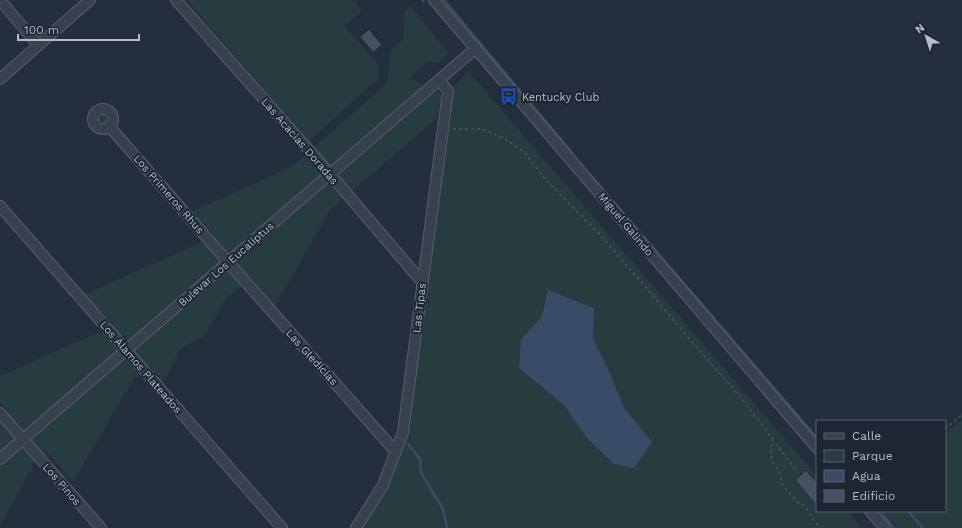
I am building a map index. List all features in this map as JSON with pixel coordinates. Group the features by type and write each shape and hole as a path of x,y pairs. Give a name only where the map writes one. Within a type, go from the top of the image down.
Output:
{"street":[{"path":"0,0 38,45"},
{"path":"0,79 90,0"},
{"name":"Las Acacias Doradas","path":"176,0 330,174 423,283"},
{"name":"Miguel Galindo","path":"434,0 816,447"},
{"name":"Bulevar Los Eucaliptus","path":"0,459 476,48"},
{"name":"Las Tipas","path":"356,528 383,485 403,432 448,91 439,80"},
{"name":"Los Primeros Rhus","path":"110,126 228,262"},
{"name":"Los Álamos Plateados","path":"0,206 282,528"},
{"name":"Las Gledicias","path":"228,262 396,452"},
{"name":"Los Pinos","path":"0,413 101,528"},
{"path":"871,512 885,528"}],"path":[{"path":"443,129 482,129 504,138 524,152 545,179 600,235 742,399 798,473"},
{"path":"946,428 962,415"},
{"path":"773,438 771,449 772,461 780,473 781,483 797,502 805,506 820,528"}],"green space":[{"path":"187,0 354,0 362,11 345,26 379,66 378,79 309,141"},
{"path":"410,6 449,53 439,62 426,62 410,78 441,94 437,118 330,210 274,307 251,278 225,300 203,337 180,349 170,370 162,382 149,365 134,378 73,482 47,452 32,464 33,466 0,526 0,421 10,413 0,402 0,376 99,332 101,334 113,323 83,295 202,242 204,244 214,235 191,212 291,167 386,84 391,50 403,39 404,11"},
{"path":"469,72 816,475 816,512 848,512 862,528 356,528 396,452 448,91"},
{"path":"100,111 106,111 110,115 110,121 106,125 100,125 96,121 96,115"},
{"path":"962,420 962,528 897,528 884,512 946,512 946,433"}],"water":[{"path":"548,290 594,308 593,339 609,371 624,408 652,442 634,468 614,464 587,438 564,405 519,368 521,340 542,316"}],"building":[{"path":"369,29 382,45 373,52 360,37"},
{"path":"806,470 816,482 816,505 795,480"}],"waterway":[{"path":"444,0 573,154"},
{"path":"580,163 816,437"},
{"path":"408,444 420,459 421,473 443,509 447,528"},
{"path":"909,512 923,528"},
{"path":"882,513 894,528"}],"place":[{"name":"Kentucky Club","path":"509,97"}]}
